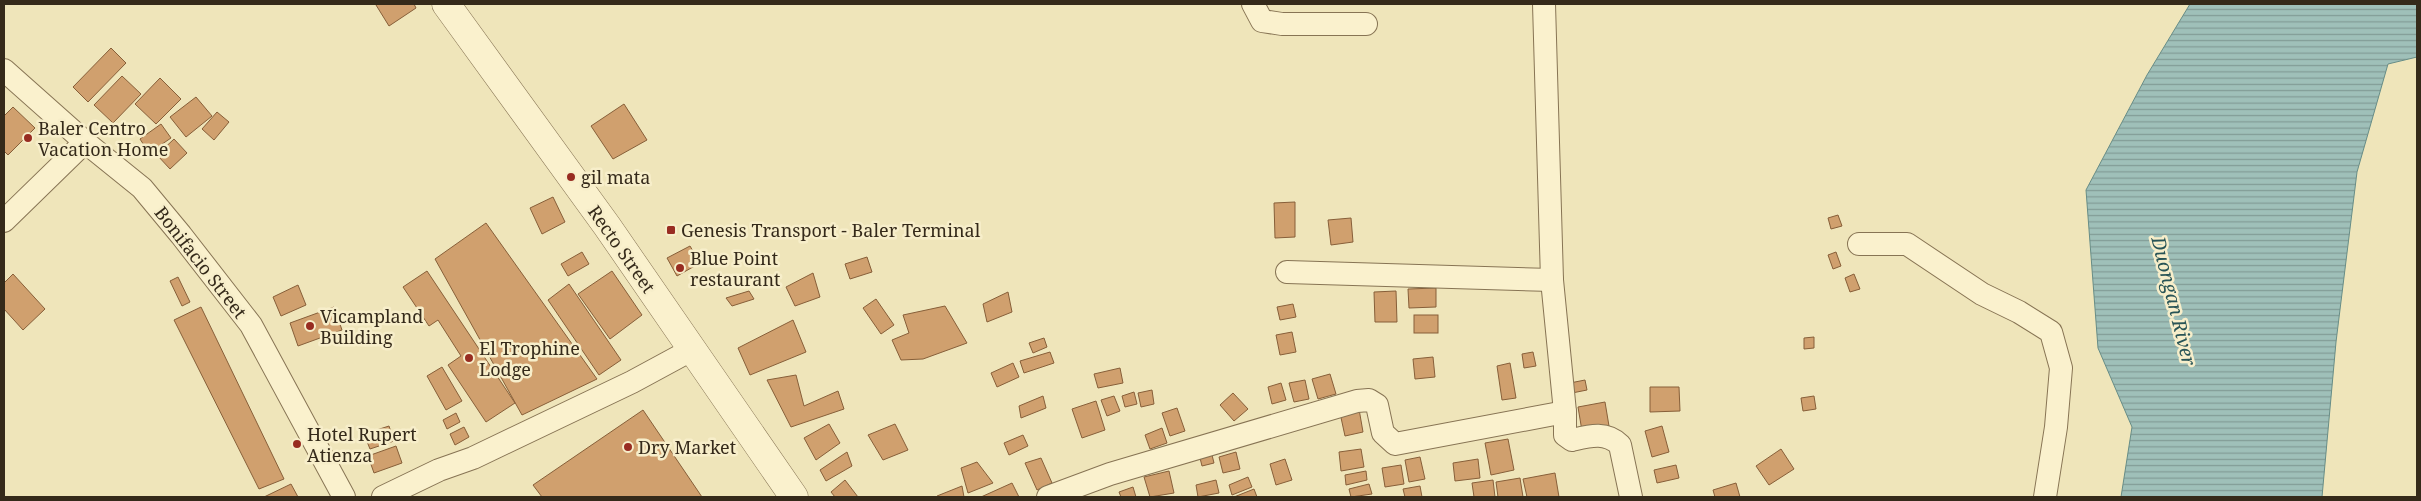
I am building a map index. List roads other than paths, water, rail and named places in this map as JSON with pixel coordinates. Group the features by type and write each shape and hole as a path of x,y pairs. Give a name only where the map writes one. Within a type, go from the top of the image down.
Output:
{"street":[{"name":"Recto Street","path":"446,4 607,226 794,497"},
{"path":"1253,4 1262,22 1282,24 1366,24"},
{"path":"1544,4 1552,280 1565,412 1565,435 1572,440 1603,436 1613,438 1620,445 1631,497"},
{"name":"Bonifacio Street","path":"4,70 84,142 142,188 181,235 251,325 344,497"},
{"path":"4,221 84,142"},
{"path":"1858,244 1907,244 1982,294 2019,312 2050,332 2061,368 2056,427 2045,497"},
{"path":"1287,272 1552,280"},
{"path":"383,497 439,470 473,458 605,395 693,349"},
{"path":"1048,497 1110,474 1357,401 1369,400 1376,405 1383,433 1395,444 1565,412"}],"water":[{"name":"Duongan River","path":"2190,4 2417,4 2417,57 2388,64 2357,172 2336,342 2322,497 2121,497 2132,427 2098,348 2086,190 2147,75"}],"place":[{"name":"Baler Centro Vacation Home","path":"28,138"},
{"name":"gil mata","path":"571,177"},
{"name":"Genesis Transport - Baler Terminal","path":"671,230"},
{"name":"Blue Point restaurant","path":"680,268"},
{"name":"Vicampland Building","path":"310,326"},
{"name":"El Trophine Lodge","path":"469,358"},
{"name":"Hotel Rupert Atienza","path":"297,444"},
{"name":"Dry Market","path":"628,447"}]}
